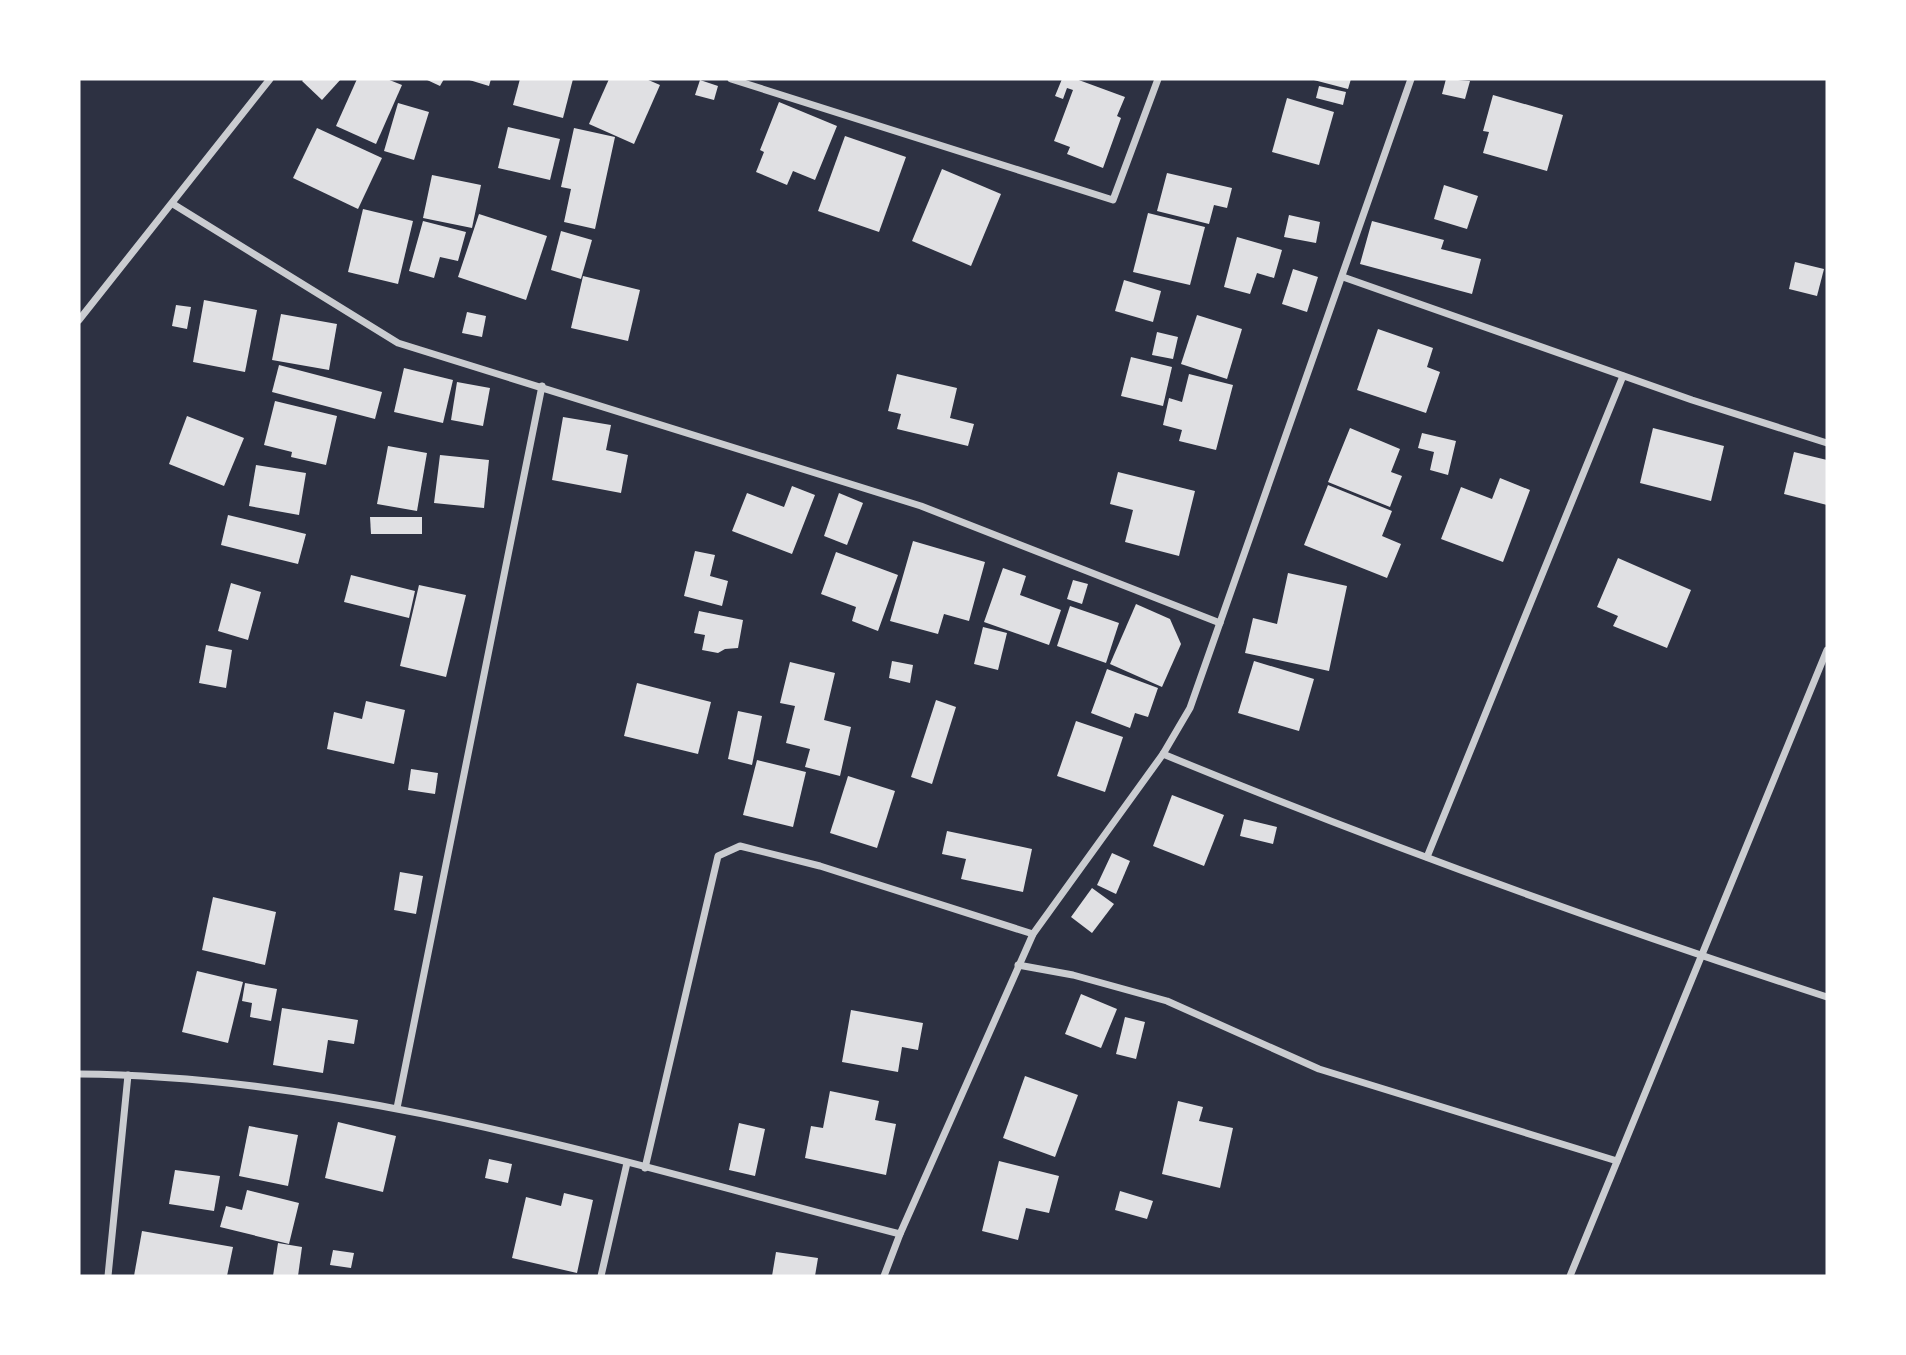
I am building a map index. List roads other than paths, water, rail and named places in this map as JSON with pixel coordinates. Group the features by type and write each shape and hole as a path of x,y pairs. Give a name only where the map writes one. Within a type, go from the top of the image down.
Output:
{"street":[{"path":"79,320 270,79"},
{"path":"731,79 1113,200 1157,79"},
{"path":"884,1276 900,1234 1033,934 1163,754 1190,708 1411,79"},
{"path":"173,204 398,343 921,506 1220,623"},
{"path":"1343,277 1623,376 1827,443"},
{"path":"1427,857 1623,376"},
{"path":"397,1108 542,386"},
{"path":"1570,1276 1827,650"},
{"path":"1163,754 1306,813 1700,956 1827,997"},
{"path":"645,1168 718,856 740,846 767,852 820,866 1033,934"},
{"path":"1018,965 1073,975 1167,1001 1319,1069 1617,1161"},
{"path":"79,1074 128,1075 397,1108 627,1163 900,1234"},
{"path":"107,1276 128,1075"},
{"path":"601,1276 615,1227 627,1163"}]}
